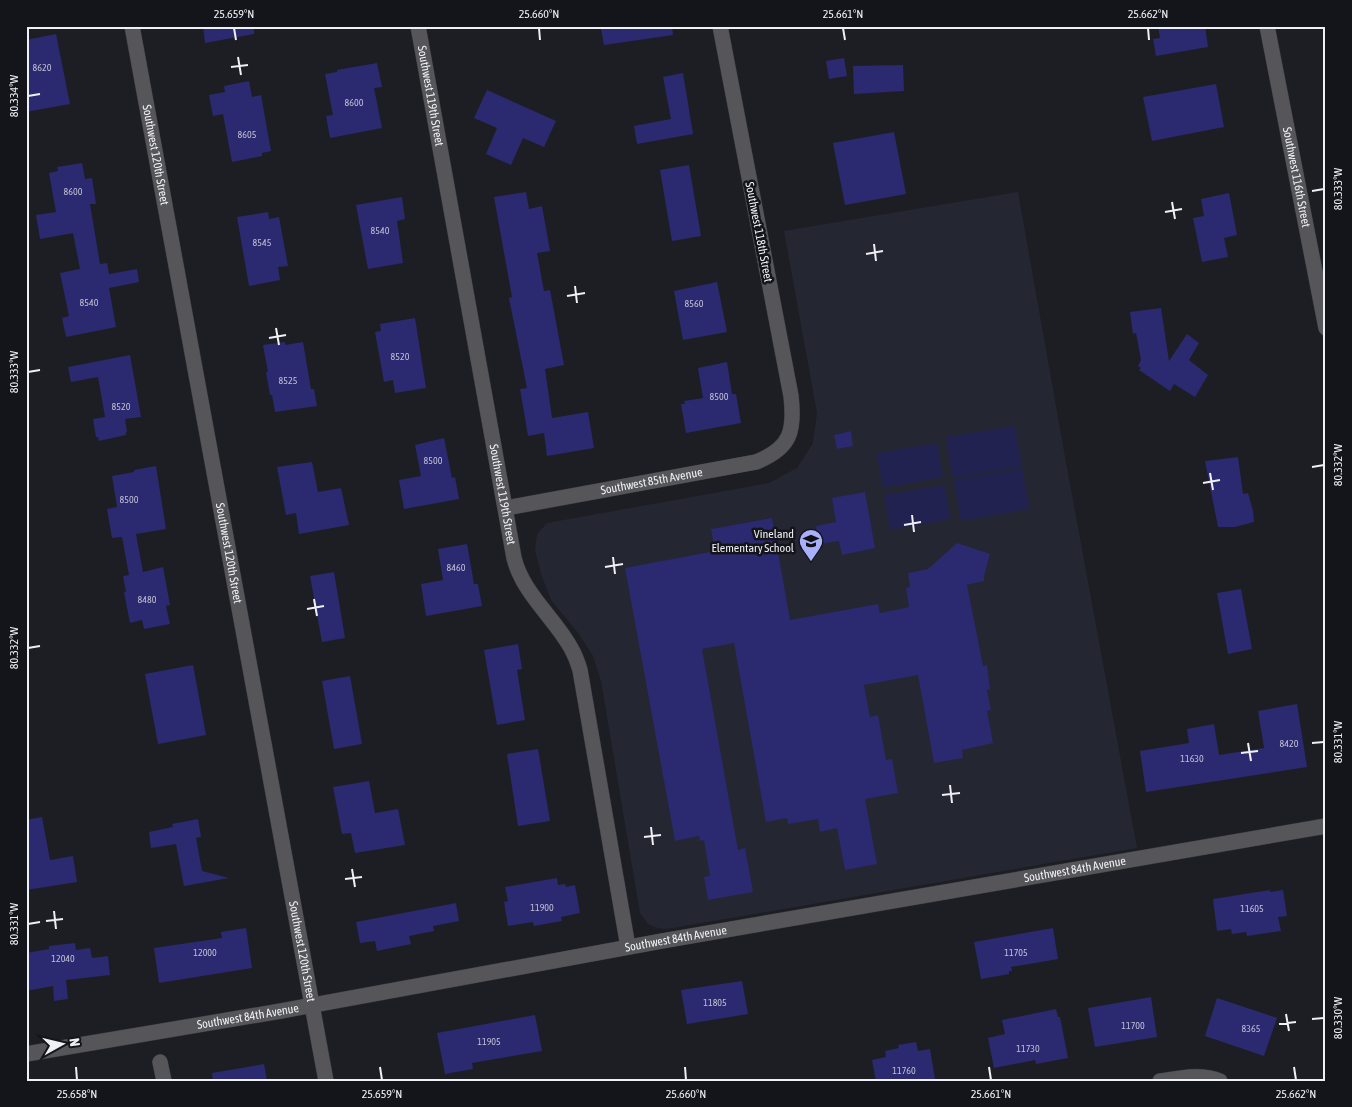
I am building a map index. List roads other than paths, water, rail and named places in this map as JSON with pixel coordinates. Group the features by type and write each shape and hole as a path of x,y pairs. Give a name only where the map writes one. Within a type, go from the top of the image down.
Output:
{"street":[{"name":"Southwest 120th Street","path":"132,26 326,1081"},
{"name":"Southwest 119th Street","path":"418,26 514,558 529,591 571,647 580,670 628,947"},
{"name":"Southwest 118th Street","path":"720,26 791,396 793,420 788,438"},
{"name":"Southwest 116th Street","path":"1267,26 1320,269 1326,328"},
{"name":"Southwest 85th Avenue","path":"506,508 756,462 776,452 788,438"},
{"name":"Southwest 84th Avenue","path":"26,1054 1326,826"},
{"path":"160,1062 164,1081"},
{"path":"1160,1081 1200,1076 1212,1077 1220,1081"}],"place":[{"name":"Vineland Elementary School","path":"811,562"}]}
